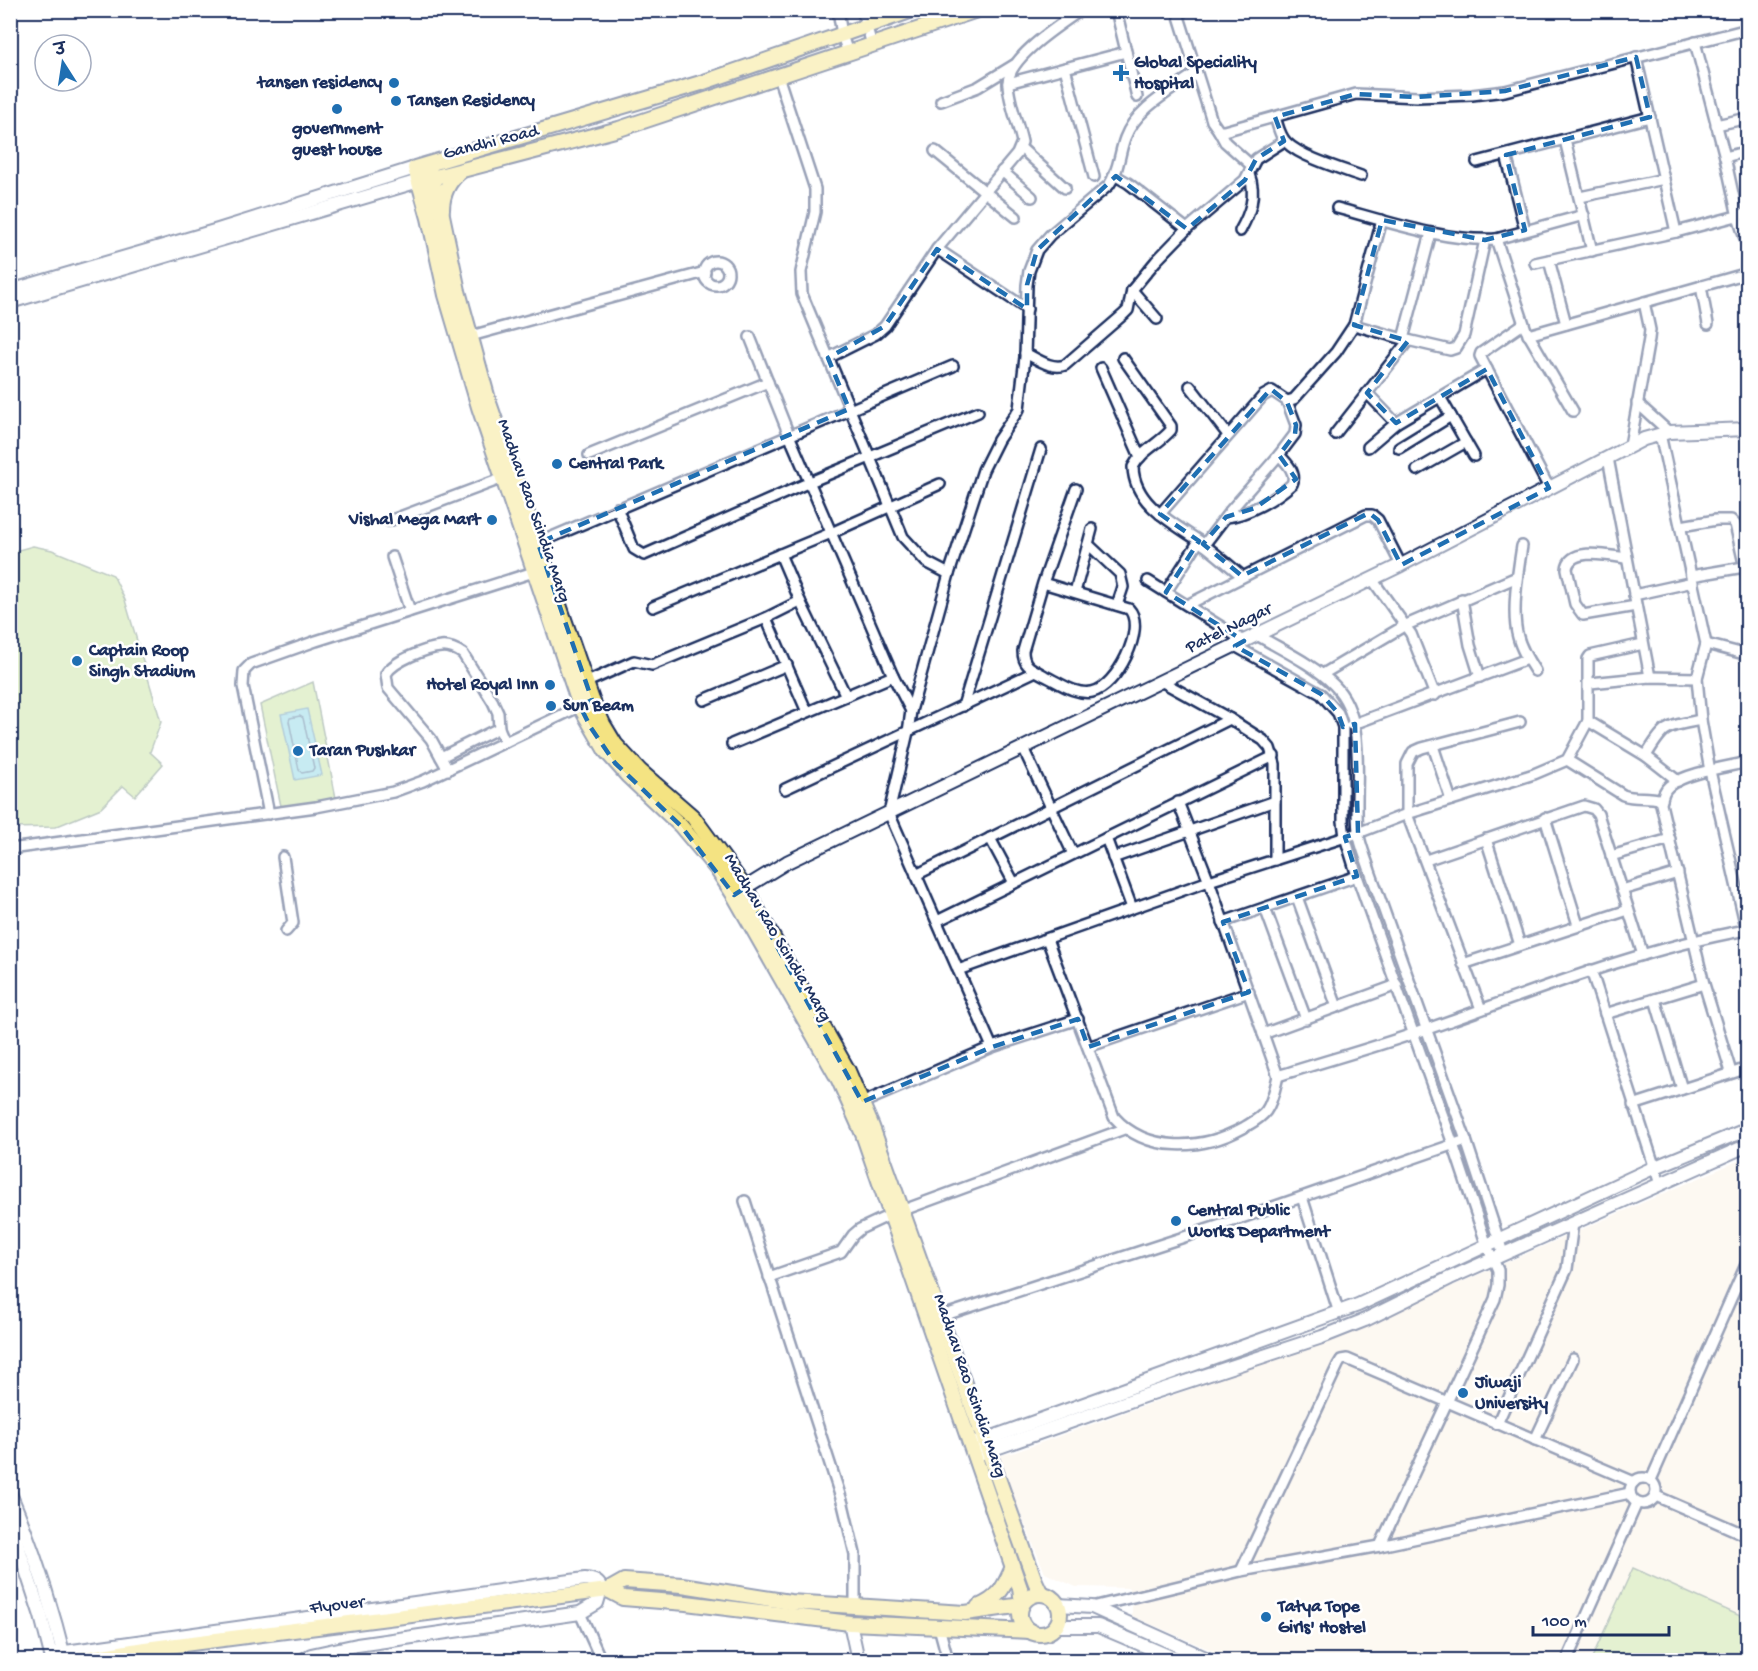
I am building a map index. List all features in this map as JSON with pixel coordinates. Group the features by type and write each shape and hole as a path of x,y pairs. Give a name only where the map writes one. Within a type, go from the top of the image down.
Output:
{"main road":[{"path":"10,291 423,173 913,10"},
{"name":"Gandhi Road","path":"10,302 423,173 466,168 619,129 977,10"},
{"path":"442,215 442,204 451,180 466,168"},
{"name":"Madhav Rao Scindia Marg","path":"423,173 442,215 465,337"},
{"name":"Madhav Rao Scindia Marg","path":"423,173 465,337 508,477 586,703 606,752 628,777 681,826 717,869 740,891 834,1071 857,1105 896,1213 972,1451 1020,1588 1022,1605"},
{"name":"Patel Nagar","path":"740,891 787,862 1401,565 1630,446 1665,433 1748,429"},
{"name":"Madhav Rao Scindia Marg","path":"508,477 538,543 540,570 585,683 586,703"},
{"path":"972,1451 1339,1313 1653,1168 1748,1129"},
{"path":"985,1446 1322,1337 1365,1320 1498,1256 1748,1145"},
{"name":"Madhav Rao Scindia Marg","path":"896,1213 939,1317 1041,1594"},
{"path":"10,1493 33,1548 54,1612 58,1656"},
{"path":"10,1521 41,1616 58,1656"},
{"path":"965,1613 993,1601 1003,1589 1012,1569"},
{"path":"58,1656 585,1579 595,1580 604,1590 623,1598 686,1603 850,1623 1044,1633 1056,1626 1094,1626 1115,1632 1178,1660"},
{"name":"Flyover","path":"79,1660 145,1649 604,1590 624,1581 682,1585 790,1602 965,1613 1022,1605"},
{"path":"303,1660 310,1655 357,1645 580,1612 597,1603 604,1590"},
{"path":"1030,1631 1021,1620 1022,1605 1030,1596 1048,1595 1058,1605 1060,1612 1056,1626"},
{"path":"1058,1605 1095,1608 1210,1660"},
{"path":"1094,1626 1095,1608"},
{"path":"850,1623 858,1660"}],"street":[{"path":"838,10 848,53"},
{"path":"862,10 872,45"},
{"path":"941,101 978,87 1014,65 1038,42 1081,10"},
{"path":"1116,10 1137,97"},
{"path":"1178,10 1212,122 1225,142 1251,170 1252,206 1240,231"},
{"path":"1219,131 1356,94 1417,97 1504,91 1748,28"},
{"path":"1695,42 1738,217 1748,248"},
{"path":"1008,83 1126,52"},
{"path":"1636,57 1676,232"},
{"path":"828,358 876,334 885,326 937,249 1021,148 1022,142 1008,83 1014,65"},
{"path":"1065,68 1094,177"},
{"path":"992,1047 889,813 911,711 949,574 983,470 998,440 1019,409 1022,397 1028,278 1037,250 1050,235 1109,185 1116,176 1124,139 1138,116 1196,73"},
{"path":"778,76 815,189 815,212 801,272 802,294 903,537 926,562 949,574"},
{"path":"1275,117 1284,141 1301,152 1361,176"},
{"path":"1477,162 1650,117"},
{"path":"1716,125 1748,118"},
{"path":"1565,140 1592,251"},
{"path":"1025,353 1053,366 1065,365 1124,315 1128,310 1132,290 1187,229 1235,190 1264,153 1284,141"},
{"path":"1021,148 1065,188"},
{"path":"1725,157 1748,151"},
{"path":"935,152 1016,217"},
{"path":"1506,155 1525,230"},
{"path":"1002,171 1032,197"},
{"path":"1116,176 1187,229"},
{"path":"1580,197 1664,179"},
{"path":"1337,208 1431,233 1485,240 1584,215"},
{"path":"1535,263 1676,232 1748,213"},
{"path":"1287,401 1294,399 1336,352 1354,325 1382,220"},
{"path":"1335,434 1406,340 1431,233"},
{"path":"1496,239 1523,324 1573,411"},
{"path":"1354,325 1450,350 1456,348 1461,342 1485,240"},
{"path":"937,249 1027,309"},
{"path":"1549,260 1566,324"},
{"path":"465,337 705,272"},
{"path":"1528,334 1748,273"},
{"path":"1701,286 1708,324"},
{"path":"1132,290 1157,319"},
{"path":"1630,446 1650,330 1644,302"},
{"path":"1523,324 1481,353 1481,359 1549,488"},
{"path":"750,336 789,435 892,676 911,711"},
{"path":"1123,358 1171,426 1167,435 1140,456 1133,467 1137,487 1160,514 1202,543 1242,576"},
{"path":"538,543 953,366"},
{"path":"1101,368 1140,456"},
{"path":"1368,447 1396,423 1487,369"},
{"path":"589,455 768,382"},
{"path":"1190,386 1228,435"},
{"path":"1160,514 1267,392 1276,393 1287,401 1297,429 1288,444 1202,543 1166,592"},
{"path":"1367,393 1396,423"},
{"path":"1440,397 1474,456"},
{"path":"1278,1076 1413,1034 1591,970 1694,939 1747,933 1710,771 1701,720 1696,678 1706,644 1681,526 1665,433 1637,403"},
{"path":"617,508 634,549 644,555 978,412"},
{"path":"1399,448 1451,416"},
{"path":"1417,470 1466,442"},
{"path":"963,706 1041,449"},
{"path":"1226,517 1234,517 1255,508 1292,484 1293,474 1288,464 1279,455"},
{"path":"1608,458 1650,677"},
{"path":"389,521 508,477"},
{"path":"653,607 940,484"},
{"path":"1043,583 1133,612 1135,618 1131,647 1110,681 1099,690 1085,693 1073,690 1024,663 1023,651 1043,583 1076,489"},
{"path":"1187,605 1366,515 1372,515 1378,520 1401,565"},
{"path":"1681,526 1731,520 1735,524 1748,581"},
{"path":"1075,592 1092,529"},
{"path":"1088,544 1120,574 1123,587 1117,605"},
{"path":"1522,546 1517,577 1517,630 1527,659 1535,671"},
{"path":"780,554 846,696"},
{"path":"1626,558 1596,554 1580,555 1567,564 1567,569 1575,604 1583,615 1636,606"},
{"path":"392,557 410,611"},
{"path":"1634,595 1744,567"},
{"path":"269,814 243,686 244,671 251,664 540,570"},
{"path":"1323,674 1404,626 1517,577"},
{"path":"1372,579 1411,634 1435,695"},
{"path":"1148,581 1187,605 1239,644 1321,694 1338,713 1343,728 1345,837 1487,1246 1498,1256"},
{"path":"1462,599 1470,645 1480,677"},
{"path":"585,683 634,661 652,665 766,618 800,601"},
{"path":"766,618 807,712"},
{"path":"1257,635 1323,674 1345,699 1355,724 1358,833 1499,1240 1498,1285 1495,1299 1380,1546"},
{"path":"958,970 1209,881 1534,774 1567,760 1588,721 1590,683 1588,659 1590,656 1643,644"},
{"path":"1706,644 1748,654"},
{"path":"447,770 431,740 388,688 386,674 389,668 410,657 443,646 464,654 493,702 505,742"},
{"path":"1343,728 1527,659"},
{"path":"704,700 787,665"},
{"path":"785,789 1036,671"},
{"path":"732,744 892,676"},
{"path":"1590,683 1650,677 1696,678"},
{"path":"1161,681 1230,719 1263,740 1270,748 1274,756 1275,860"},
{"path":"1099,690 1108,707"},
{"path":"10,849 326,806 393,792 447,770 586,703"},
{"path":"916,875 1230,719"},
{"path":"1646,756 1662,731 1701,720"},
{"path":"1588,721 1646,756 1678,781"},
{"path":"1481,1010 1407,814 1407,765 1413,752 1520,722"},
{"path":"441,757 499,728"},
{"path":"1433,746 1451,800"},
{"path":"1023,748 1073,854"},
{"path":"937,921 1274,756"},
{"path":"1567,760 1623,795 1637,798 1650,796 1662,800"},
{"path":"1731,1072 1704,984 1662,800 1666,789 1678,781 1748,762"},
{"path":"1113,858 1275,801"},
{"path":"1047,939 1114,1117 1124,1129 1138,1136 1182,1146 1231,1134 1255,1121 1266,1111 1274,1094 1278,1076 1209,881 1178,802"},
{"path":"1426,860 1584,806 1594,809 1598,814 1643,955"},
{"path":"1545,818 1578,926"},
{"path":"990,838 1014,883"},
{"path":"1106,838 1132,908"},
{"path":"1486,839 1521,945"},
{"path":"1611,856 1670,839"},
{"path":"283,857 293,923 286,931"},
{"path":"1622,890 1678,873"},
{"path":"1223,922 1357,876"},
{"path":"1297,897 1337,1007"},
{"path":"1265,908 1306,1019"},
{"path":"1463,964 1628,910"},
{"path":"1591,970 1659,1184"},
{"path":"1605,1014 1704,984"},
{"path":"1263,1034 1397,986"},
{"path":"1088,1047 1249,992"},
{"path":"1655,999 1682,1089"},
{"path":"857,1105 992,1047 1078,1019"},
{"path":"1634,1105 1748,1068"},
{"path":"769,1276 841,1251 860,1229 896,1213 1124,1129"},
{"path":"939,1317 1302,1197 1466,1140"},
{"path":"1302,1197 1339,1313"},
{"path":"745,1201 843,1504 855,1554 855,1606"},
{"path":"1497,1424 1563,1280 1573,1223"},
{"path":"1650,1480 1748,1260"},
{"path":"1535,1440 1573,1359"},
{"path":"1242,1571 1341,1360 1354,1360 1634,1482"},
{"path":"1630,1493 1634,1482 1642,1478 1650,1480 1656,1487 1656,1496 1650,1503 1637,1503"},
{"path":"1095,1608 1242,1571 1380,1546 1630,1493"},
{"path":"1630,1493 1637,1503"},
{"path":"1656,1496 1748,1536"},
{"path":"1567,1660 1637,1503"},
{"path":"580,1612 601,1660"},
{"path":"939,1627 948,1660"}],"highlighted area":[{"path":"1636,57 1650,117 1506,155 1525,230 1485,240 1382,220 1354,325 1408,341 1367,393 1396,423 1487,369 1549,488 1401,565 1378,520 1369,513 1242,576 1203,544 1226,517 1255,508 1296,479 1279,455 1295,434 1296,425 1287,402 1271,389 1160,514 1199,541 1166,592 1244,641 1235,646 1321,694 1338,713 1343,727 1355,724 1358,833 1345,837 1357,876 1223,922 1249,992 1088,1047 1078,1019 992,1047 862,1102 745,888 734,895 681,826 615,763 591,728 580,706 592,700 538,543 849,409 828,358 885,326 937,249 1027,309 1027,285 1037,250 1116,176 1187,229 1245,180 1256,159 1284,141 1275,117 1356,94 1417,97 1505,91"}],"shaded area":[{"name":"Jiwaji University","path":"1747,1157 1747,1660 1234,1660 1132,1616 1129,1588 1076,1587 1045,1573 997,1456 1015,1452 1343,1334"}],"green space":[{"name":"Captain Roop Singh Stadium","path":"33,546 52,550 113,575 125,600 161,722 150,752 163,764 135,796 123,786 101,808 55,827 11,828 11,552"},
{"name":"Taran Pushkar","path":"313,682 336,798 282,811 260,705"},
{"path":"1633,1568 1747,1619 1747,1660 1591,1660"}],"water":[{"path":"307,709 322,775 295,780 281,714"}],"railway":[{"path":"10,1655 12,1660"}],"place":[{"name":"Global Speciality Hospital","path":"1121,73"},
{"name":"tansen residency","path":"394,83"},
{"name":"Tansen Residency","path":"396,101"},
{"name":"government guest house","path":"337,109"},
{"name":"Central Park","path":"557,464"},
{"name":"Vishal Mega Mart","path":"492,520"},
{"name":"Captain Roop Singh Stadium","path":"77,661"},
{"name":"Hotel Royal Inn","path":"550,685"},
{"name":"Sun Beam","path":"551,706"},
{"name":"Taran Pushkar","path":"298,751"},
{"name":"Central Public Works Department","path":"1176,1221"},
{"name":"Jiwaji University","path":"1463,1393"},
{"name":"Tatya Tope Girls' Hostel","path":"1266,1617"}]}
